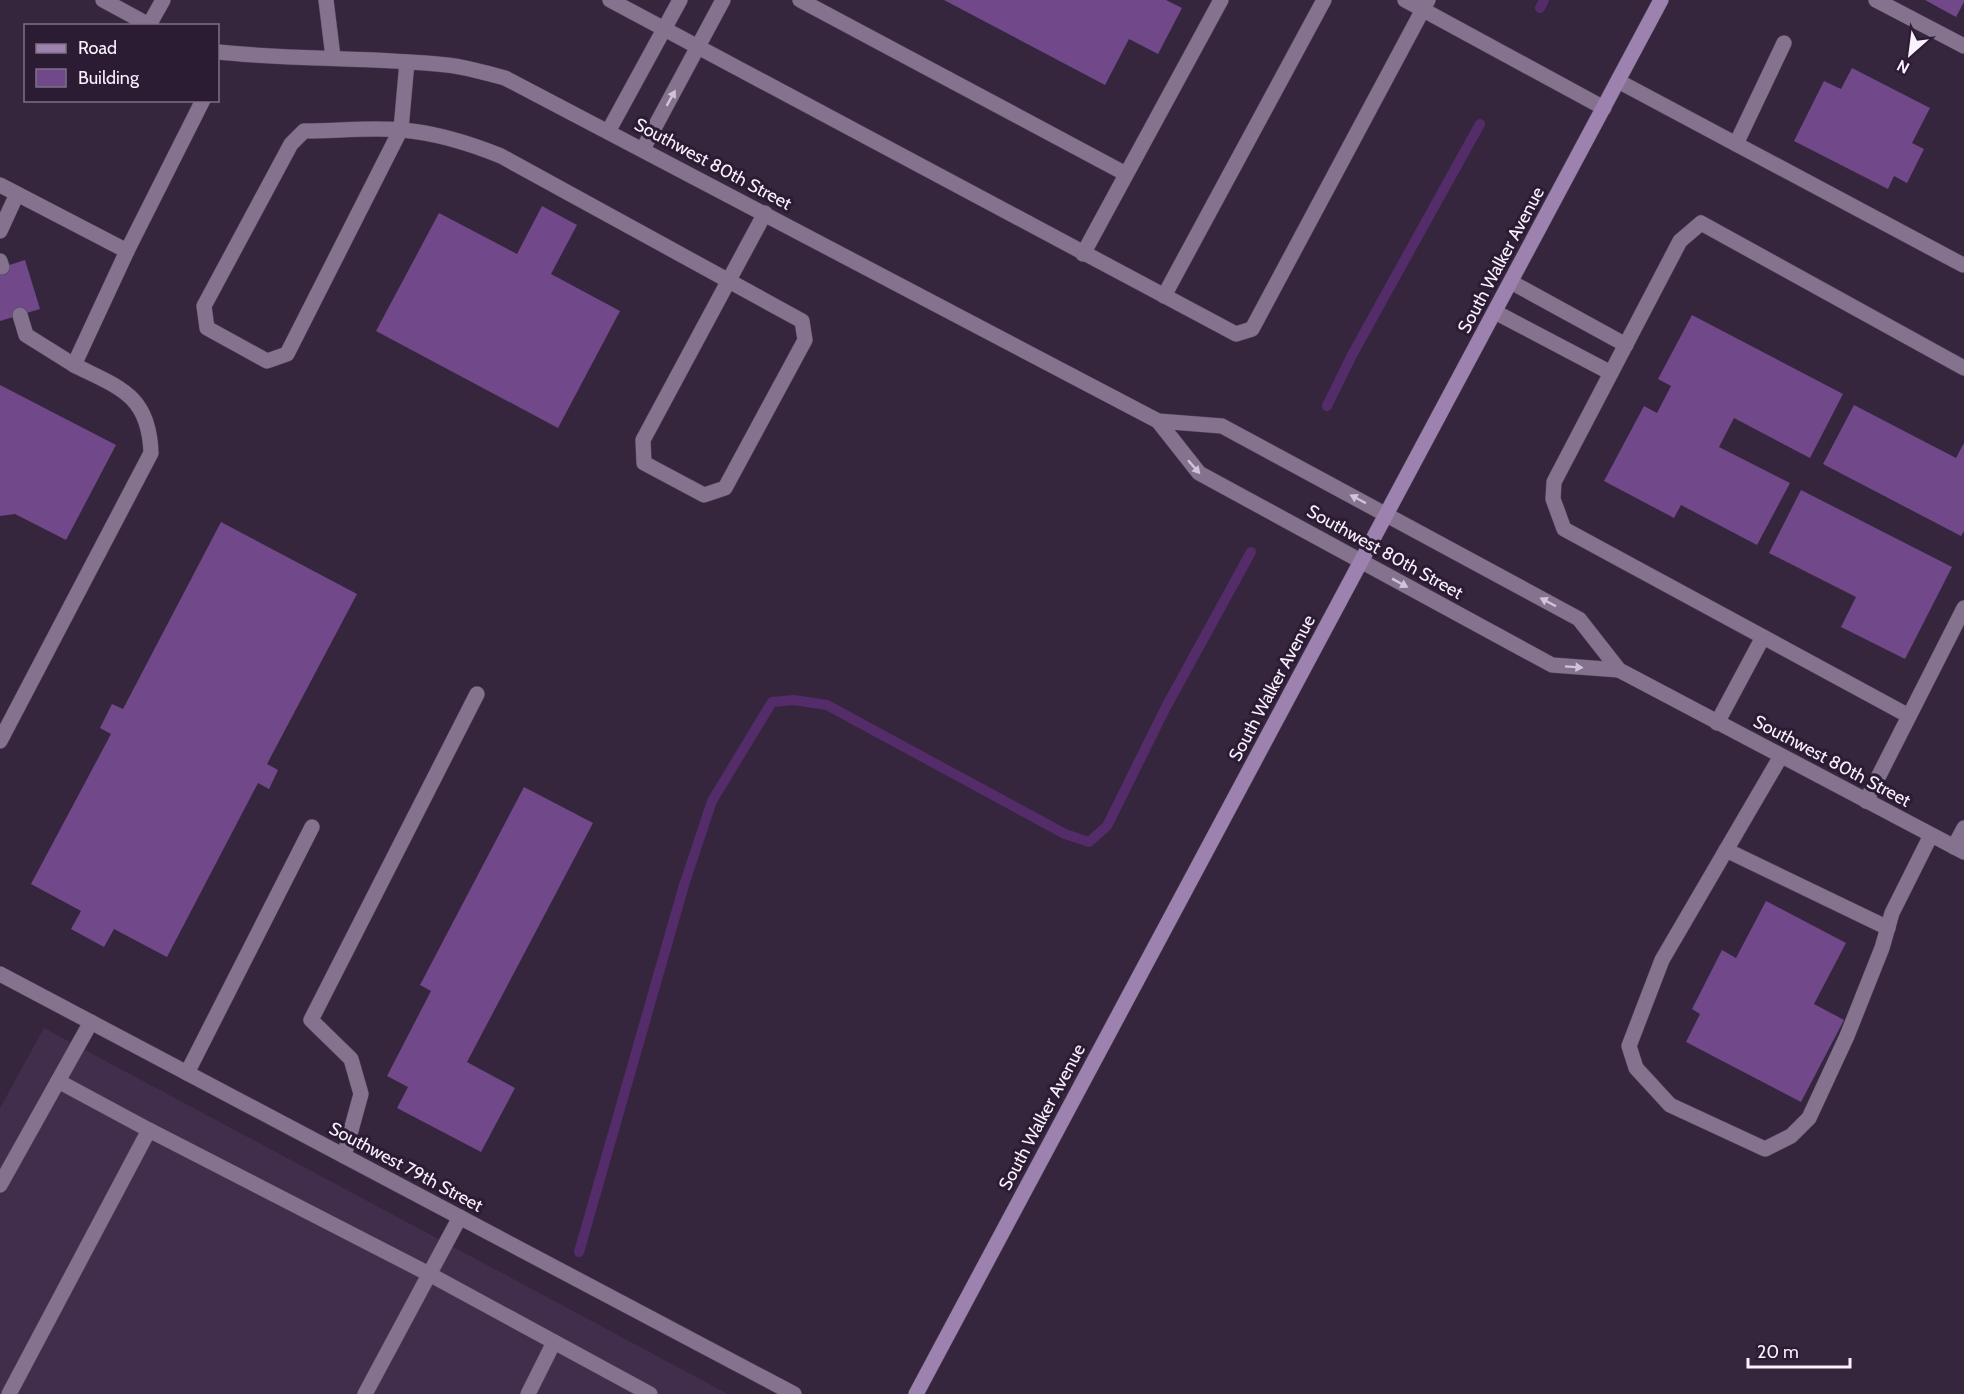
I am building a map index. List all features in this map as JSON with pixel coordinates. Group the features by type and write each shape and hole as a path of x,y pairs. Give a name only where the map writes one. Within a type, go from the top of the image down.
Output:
{"main road":[{"name":"South Walker Avenue","path":"916,1394 1661,0"}],"street":[{"path":"103,0 148,24"},
{"path":"151,24 163,0"},
{"path":"326,0 333,57"},
{"path":"610,0 1236,334 1252,329 1426,5"},
{"path":"609,130 680,0"},
{"path":"643,149 723,0"},
{"path":"800,0 1126,174"},
{"path":"1083,254 1221,0"},
{"path":"1164,296 1324,0"},
{"path":"1404,0 1426,5 1604,108"},
{"path":"1876,0 1964,46"},
{"path":"1736,144 1784,43"},
{"name":"Southwest 80th Street","path":"219,52 450,65 505,78 609,130 1158,421 1222,426 1579,619 1619,670 1959,850"},
{"path":"407,62 401,129 286,354 267,361 207,328 204,306 291,144 304,131 401,129 434,134 501,156 729,280 802,321 804,340 725,488 704,495 644,463 643,440 729,280 765,213"},
{"path":"1618,81 1963,265"},
{"path":"75,364 127,251 202,102"},
{"path":"0,185 127,251"},
{"path":"0,231 17,194"},
{"path":"1909,716 1564,529 1553,500 1554,482 1680,241 1701,223 1964,368"},
{"path":"1511,282 1626,345"},
{"path":"1495,312 1611,373"},
{"path":"0,741 151,453 150,428 129,392 75,364 27,335 20,315"},
{"name":"Southwest 80th Street","path":"1158,421 1199,473 1552,665 1619,670"},
{"path":"1866,801 1964,609"},
{"path":"1717,723 1762,637"},
{"path":"344,1156 361,1094 351,1059 311,1020 477,694"},
{"path":"1781,756 1662,960 1629,1046 1636,1068 1670,1105 1765,1149 1791,1136 1809,1118 1843,1046 1882,948 1892,913 1931,835"},
{"path":"187,1073 312,827"},
{"path":"1959,850 1964,828"},
{"path":"1726,849 1888,928"},
{"name":"Southwest 79th Street","path":"0,974 794,1394"},
{"path":"0,1185 91,1022"},
{"path":"58,1081 429,1274 650,1394"},
{"path":"9,1394 149,1130"},
{"path":"365,1394 460,1217"},
{"path":"528,1394 554,1342"}],"shaded area":[{"path":"44,1028 728,1394 0,1394 0,1108"}],"building":[{"path":"944,0 1166,0 1182,8 1158,54 1129,39 1105,85"},
{"path":"1925,0 1964,0 1964,2 1956,17"},
{"path":"1852,68 1930,108 1912,143 1924,149 1907,183 1894,176 1888,189 1794,141 1824,81 1841,89"},
{"path":"542,206 577,225 551,274 620,311 558,428 376,331 439,213 517,254"},
{"path":"25,260 40,309 0,321 0,268"},
{"path":"1692,315 1843,394 1810,458 1734,418 1719,447 1790,483 1757,545 1681,505 1674,518 1604,481 1644,406 1657,413 1671,386 1658,379"},
{"path":"0,385 116,445 66,540 15,514 0,516"},
{"path":"1854,405 1956,458 1964,443 1964,531 1961,536 1823,464"},
{"path":"1801,490 1952,567 1905,659 1841,627 1856,597 1769,553"},
{"path":"221,522 357,594 267,764 278,770 269,789 258,783 167,957 114,929 104,947 71,929 81,911 31,884 111,734 100,728 112,704 123,709"},
{"path":"524,787 593,823 467,1062 515,1088 481,1152 397,1108 408,1087 387,1076 431,991 420,985"},
{"path":"1766,901 1846,943 1814,1004 1844,1020 1801,1102 1686,1042 1700,1014 1692,1009 1722,950 1736,958"}],"waterway":[{"path":"1540,8 1544,0"},
{"path":"1327,406 1352,355 1480,124"},
{"path":"579,1252 684,885 712,801 772,702 794,700 827,705 1065,834 1089,842 1107,826 1166,707 1251,552"}]}
